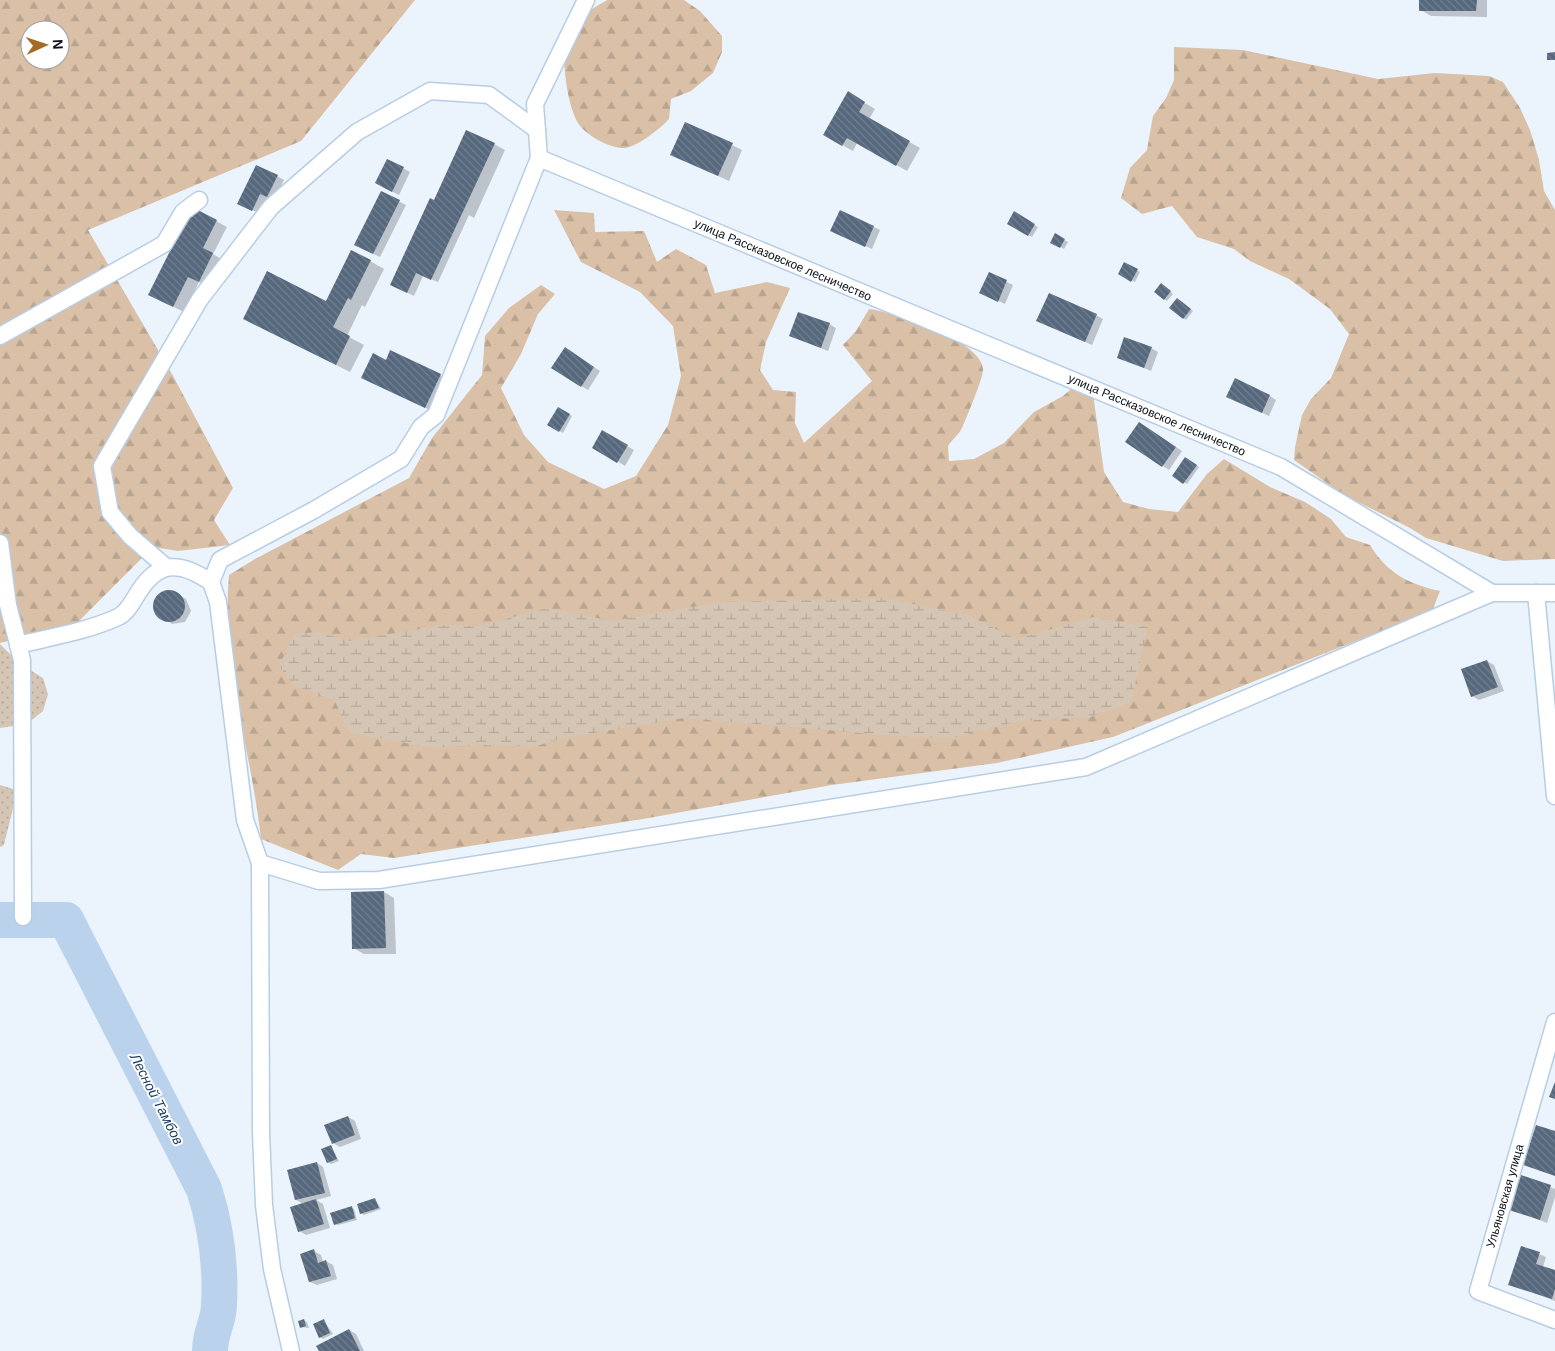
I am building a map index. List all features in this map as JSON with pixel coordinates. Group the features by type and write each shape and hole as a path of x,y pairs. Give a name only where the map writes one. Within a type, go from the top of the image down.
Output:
{"street":[{"path":"291,1351 272,1269 264,1205 261,1132 260,863 245,820 218,602 212,582 220,560 314,510 401,459 421,426 436,415 539,158 535,104 586,0"},
{"path":"166,567 130,536 110,512 102,466 200,299 271,207 357,132 430,92 489,94 537,130"},
{"name":"улица Рассказовское лесничество","path":"539,158 1281,467 1492,594"},
{"path":"0,336 164,244 183,212 199,200"},
{"path":"0,543 8,605 22,660 23,917"},
{"path":"18,645 92,626 121,616 134,601 147,578 166,567 190,568 212,582"},
{"path":"260,863 319,881 379,880 1086,767 1492,594 1555,593"},
{"path":"1536,594 1555,796"},
{"name":"Ульяновская улица","path":"1555,1022 1478,1291 1555,1320"}],"green space":[{"path":"0,0 415,0 301,141 88,230 172,374 233,488 214,520 230,545 178,551 153,547 75,625 0,643"},
{"path":"607,0 684,0 700,11 722,36 722,52 713,73 691,91 671,99 669,119 642,141 625,148 613,147 601,142 581,127 572,109 566,82 564,54 567,34 579,19"},
{"path":"1174,47 1243,50 1378,79 1435,73 1489,76 1503,82 1520,108 1530,130 1539,160 1544,191 1555,210 1555,559 1503,561 1426,538 1344,495 1294,460 1302,415 1311,399 1331,378 1349,334 1330,309 1289,279 1250,261 1234,249 1197,237 1172,206 1142,214 1121,198 1130,168 1147,150 1153,116 1166,98 1174,80"},
{"path":"554,210 594,213 595,232 644,231 657,262 676,249 706,265 715,293 767,282 790,288 766,342 760,370 773,390 796,392 795,423 804,443 872,381 843,345 856,331 869,309 881,311 916,322 954,339 969,349 979,359 983,370 980,381 962,428 948,446 949,461 974,459 1004,443 1034,412 1063,396 1071,389 1081,389 1093,394 1104,472 1123,502 1149,509 1178,512 1207,474 1224,459 1270,487 1305,502 1331,519 1346,537 1370,545 1384,563 1399,576 1418,585 1440,591 1432,611 1113,737 997,763 832,785 643,819 394,858 361,854 338,870 261,839 233,673 228,612 229,575 255,559 409,478 432,438 482,375 485,336 509,308 541,285 555,294 538,314 521,354 501,388 524,435 548,462 604,489 636,476 668,425 681,376 673,326 640,292 581,262"},
{"path":"884,598 967,615 1017,639 1093,617 1148,627 1131,702 1091,717 1019,721 952,738 896,736 684,718 563,738 533,747 478,745 432,748 348,732 335,701 293,685 279,666 294,634 319,632 349,641 443,625 479,626 547,608 612,621 721,602"},
{"path":"0,644 19,663 43,678 48,694 43,711 27,724 0,728"},
{"path":"0,785 13,789 13,808 4,845 0,847"}],"building":[{"path":"1419,0 1477,0 1476,11 1419,11"},
{"path":"1555,52 1555,60 1547,60 1547,53"},
{"path":"848,91 865,102 859,112 910,141 896,166 847,138 842,146 823,135"},
{"path":"685,122 733,143 718,176 670,155"},
{"path":"466,130 495,143 431,280 416,273 407,293 390,285 430,198 434,200"},
{"path":"387,159 404,167 392,192 375,183"},
{"path":"256,165 278,175 267,197 260,194 252,211 237,204"},
{"path":"381,191 400,200 373,254 354,245"},
{"path":"192,207 217,220 203,248 213,253 199,282 188,277 173,307 148,295"},
{"path":"840,210 874,226 865,247 830,231"},
{"path":"1014,211 1035,224 1028,236 1007,224"},
{"path":"1055,233 1065,239 1060,248 1050,243"},
{"path":"351,250 371,260 351,300 348,298 333,327 350,336 336,365 243,319 267,271 326,301"},
{"path":"1124,262 1138,269 1131,282 1118,274"},
{"path":"989,272 1007,280 998,302 979,293"},
{"path":"1161,283 1171,291 1164,300 1154,292"},
{"path":"1049,293 1097,314 1085,342 1036,321"},
{"path":"1177,298 1191,309 1183,319 1169,308"},
{"path":"798,312 830,323 821,348 789,336"},
{"path":"1124,337 1152,347 1144,368 1117,358"},
{"path":"565,347 594,367 581,387 551,368"},
{"path":"390,350 441,374 425,408 361,378 373,353 386,360"},
{"path":"1235,378 1270,395 1262,413 1226,397"},
{"path":"558,407 570,414 559,432 547,425"},
{"path":"1139,422 1176,447 1162,467 1125,442"},
{"path":"602,430 628,445 617,463 592,448"},
{"path":"1185,457 1197,465 1183,484 1172,476"},
{"path":"169,590 180,595 185,606 180,617 169,622 158,617 153,606 158,595"},
{"path":"1487,660 1498,687 1471,697 1461,669"},
{"path":"384,891 386,948 352,949 351,892"},
{"path":"1555,1082 1555,1099 1549,1097"},
{"path":"348,1116 355,1135 332,1144 324,1125"},
{"path":"1536,1125 1555,1131 1555,1176 1523,1165"},
{"path":"331,1145 337,1159 327,1163 321,1149"},
{"path":"317,1162 325,1193 295,1200 287,1170"},
{"path":"1521,1175 1551,1185 1540,1220 1509,1210"},
{"path":"375,1198 379,1208 360,1214 357,1204"},
{"path":"316,1199 324,1224 298,1232 290,1207"},
{"path":"352,1206 355,1218 334,1225 330,1213"},
{"path":"1521,1246 1540,1252 1536,1264 1555,1270 1555,1289 1552,1299 1508,1285"},
{"path":"314,1249 318,1263 326,1260 331,1276 309,1282 300,1254"},
{"path":"304,1319 306,1326 300,1328 298,1321"},
{"path":"324,1319 330,1333 319,1338 313,1324"},
{"path":"349,1329 360,1351 319,1351 316,1346"}],"waterway":[{"name":"Лесной Тамбов","path":"0,920 66,920 204,1189 215,1232 219,1276 219,1311 211,1338 210,1351"}]}
